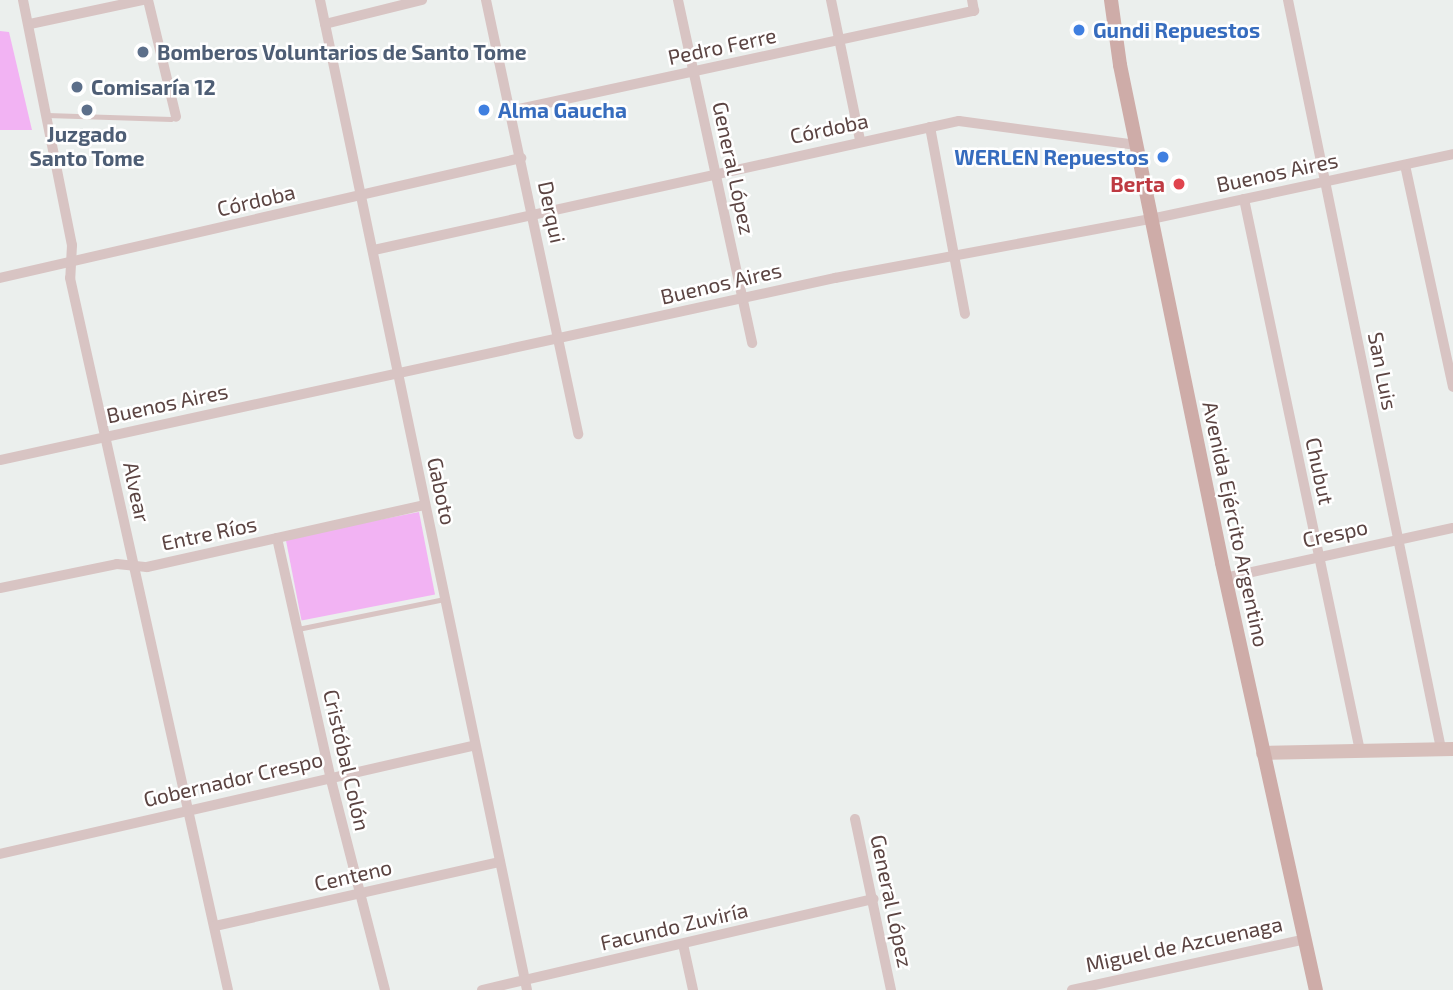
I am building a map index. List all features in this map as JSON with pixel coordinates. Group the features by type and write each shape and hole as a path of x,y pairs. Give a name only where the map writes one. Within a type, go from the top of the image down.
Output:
{"main road":[{"name":"Avenida Ejército Argentino","path":"1101,0 1120,65"},
{"name":"Avenida Ejército Argentino","path":"1111,0 1120,65 1225,578 1316,990"}],"street":[{"name":"Alvear","path":"23,0 30,24 72,245 70,262 105,436 190,809 228,990"},
{"path":"30,24 145,0 173,118"},
{"name":"Gaboto","path":"320,0 526,986"},
{"path":"325,24 422,0"},
{"name":"Derqui","path":"486,0 561,340 578,434"},
{"name":"General López","path":"678,0 752,344"},
{"path":"831,0 860,140"},
{"name":"Pedro Ferre","path":"510,111 974,11 972,0"},
{"name":"San Luis","path":"1288,0 1398,539 1447,749"},
{"name":"Córdoba","path":"374,250 860,140 967,121 1136,145"},
{"path":"930,127 965,314"},
{"name":"Buenos Aires","path":"0,460 561,340 743,298 1151,219 1453,155"},
{"name":"Córdoba","path":"0,278 520,158"},
{"path":"1405,165 1453,387"},
{"name":"Chubut","path":"1244,199 1360,751"},
{"name":"Entre Ríos","path":"0,588 117,564 147,566 425,505"},
{"name":"Crespo","path":"1225,578 1318,555 1453,528"},
{"name":"Cristóbal Colón","path":"277,538 330,776 385,990"},
{"name":"Gobernador Crespo","path":"0,854 330,776 475,745"},
{"path":"1263,753 1447,749"},
{"name":"General López","path":"855,819 874,899 891,990"},
{"name":"Centeno","path":"215,926 500,862"},
{"name":"Facundo Zuviría","path":"482,990 526,986 683,944 874,899"},
{"name":"Miguel de Azcuenaga","path":"1072,990 1305,939"},
{"path":"683,944 692,990"}],"lane":[{"path":"46,115 173,118"},
{"path":"297,629 445,599"}],"shaded area":[{"path":"0,31 9,32 32,130 0,130"},
{"path":"419,512 435,594 302,620 285,538"}],"place":[{"name":"Gundi Repuestos","path":"1079,30"},
{"name":"Bomberos Voluntarios de Santo Tome","path":"143,52"},
{"name":"Comisaría 12","path":"77,87"},
{"name":"Juzgado Santo Tome","path":"87,110"},
{"name":"Alma Gaucha","path":"484,110"},
{"name":"WERLEN Repuestos","path":"1163,157"},
{"name":"Berta","path":"1179,184"}]}
